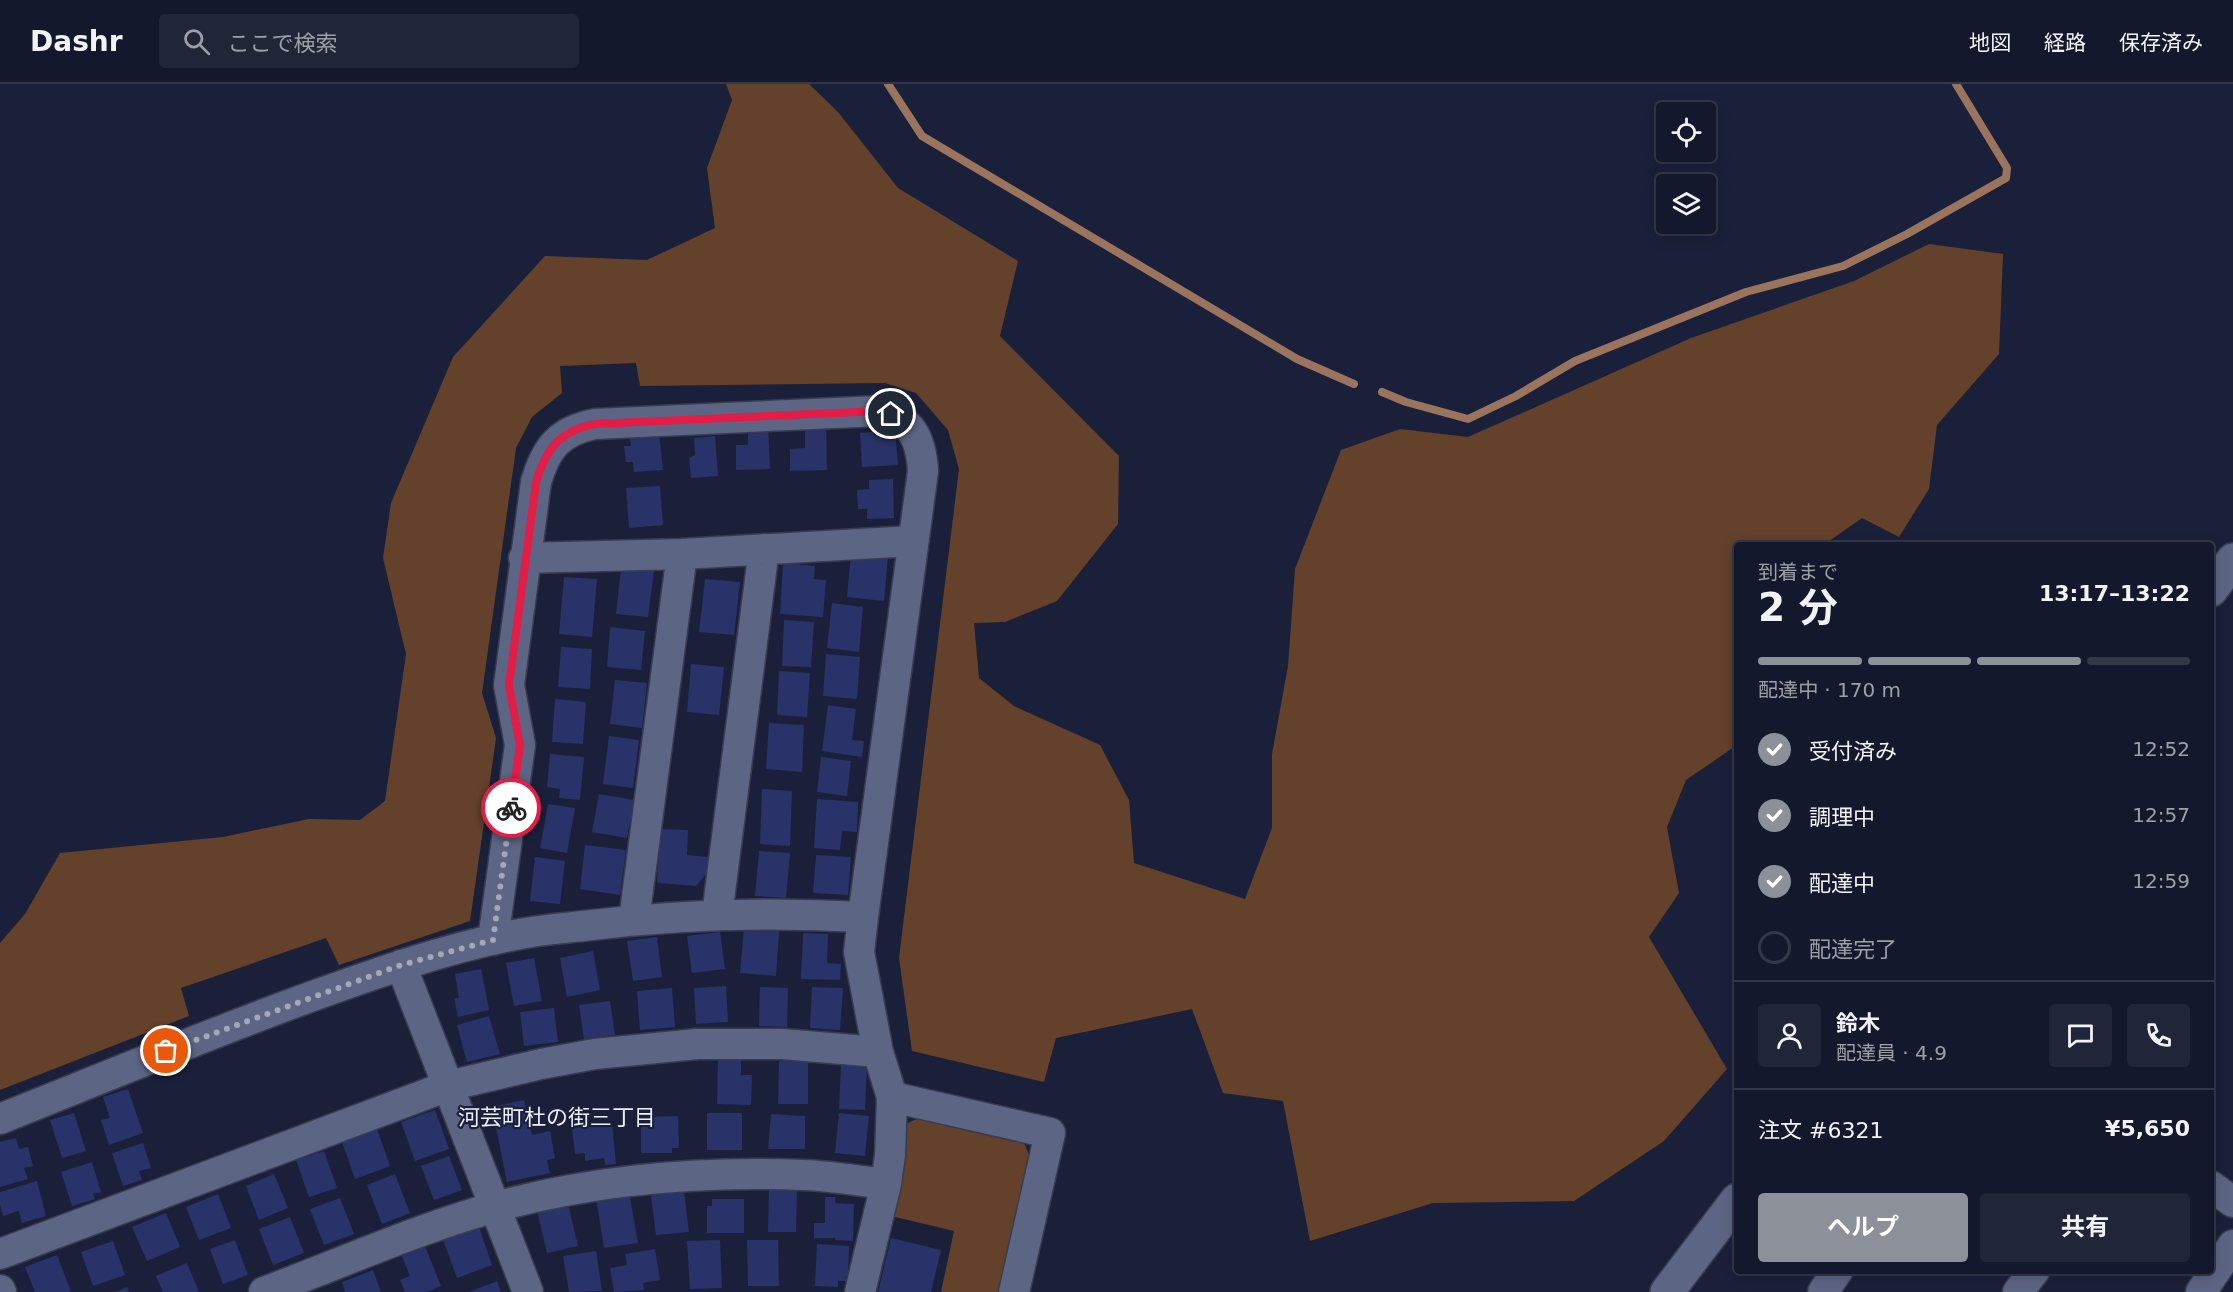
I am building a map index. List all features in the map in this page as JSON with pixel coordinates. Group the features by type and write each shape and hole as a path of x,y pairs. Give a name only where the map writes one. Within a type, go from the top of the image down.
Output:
{"street":[{"path":"493,940 520,746 509,685 524,558 536,482 543,459 554,445 569,433 583,426 595,424 868,411 891,414 906,423 917,438 922,454 923,471 859,952 878,1052 892,1097 890,1155 886,1184 860,1292"},
{"path":"524,558 682,554 913,541"},
{"path":"717,915 764,549"},
{"path":"634,920 682,554"},
{"path":"2214,586 2233,560"},
{"path":"0,1119 186,1043 401,965 493,940 520,934 634,920 789,913 863,917"},
{"path":"401,965 528,1292"},
{"path":"0,1254 448,1086 541,1064 647,1048 697,1044 782,1044 878,1052"},
{"path":"892,1097 1050,1132 1014,1292"},
{"path":"264,1292 429,1229 496,1207 610,1183 679,1175 806,1175 886,1184"},
{"path":"2214,1188 2233,1202"},
{"path":"1667,1292 1734,1204"},
{"path":"2214,1273 2233,1245"},
{"path":"1822,1292 1835,1274"},
{"path":"2018,1292 2032,1274"},
{"path":"2201,1292 2213,1274"}],"shaded area":[{"path":"726,84 809,84 838,112 898,188 1018,261 1000,336 1119,456 1118,524 1057,601 1005,622 974,623 979,678 1014,706 1100,745 1129,800 1134,863 1245,899 1272,828 1272,754 1288,666 1295,569 1341,450 1400,429 1468,437 1691,338 1854,281 1929,244 2003,254 1999,354 1937,425 1929,489 1899,537 1862,518 1828,542 1734,542 1734,747 1686,780 1667,827 1679,893 1649,937 1727,1069 1664,1141 1574,1201 1433,1203 1310,1241 1283,1101 1223,1093 1192,1009 1056,1038 1044,1082 912,1051 899,958 959,469 948,430 916,393 885,383 640,386 636,363 560,366 562,393 532,417 516,448 482,693 496,738 470,921 339,965 326,938 181,988 189,1016 0,1090 0,943 25,914 60,853 223,837 309,819 360,820 385,801 406,654 383,558 391,503 453,357 545,256 647,260 715,228 707,168 732,100"},
{"path":"922,1117 1023,1140 1031,1160 1001,1292 941,1292 954,1231 891,1216 905,1124"}],"building":[{"path":"826,424 827,470 790,471 790,449 805,448 805,425"},
{"path":"768,426 770,469 736,470 736,445 748,445 748,427"},
{"path":"895,430 898,465 862,467 860,433"},
{"path":"659,432 663,470 634,472 633,462 626,462 624,446 631,446 629,434"},
{"path":"715,436 718,476 691,478 689,458 695,455 694,438"},
{"path":"893,479 894,518 867,519 867,509 858,509 857,490 869,489 869,480"},
{"path":"660,486 663,525 629,528 626,488"},
{"path":"851,553 888,556 884,601 847,597"},
{"path":"622,559 655,563 648,617 616,614"},
{"path":"783,563 815,566 814,579 826,580 823,617 780,614"},
{"path":"564,577 597,579 592,637 559,634"},
{"path":"705,579 740,582 734,635 699,632"},
{"path":"832,603 863,607 859,652 827,648"},
{"path":"784,620 814,622 811,667 782,666"},
{"path":"610,627 645,631 641,670 607,667"},
{"path":"561,647 592,649 590,689 558,687"},
{"path":"826,654 860,657 857,699 823,696"},
{"path":"691,664 724,667 719,715 687,712"},
{"path":"779,671 810,673 807,717 777,715"},
{"path":"615,680 647,683 642,728 610,724"},
{"path":"555,699 586,702 583,744 552,742"},
{"path":"828,705 856,709 852,740 864,741 862,757 822,751"},
{"path":"769,723 804,725 802,772 766,769"},
{"path":"609,736 639,740 633,788 603,784"},
{"path":"550,754 584,757 580,800 559,798 560,789 547,787"},
{"path":"821,757 851,761 847,796 817,792"},
{"path":"762,789 792,791 790,846 760,844"},
{"path":"599,794 634,800 627,838 592,832"},
{"path":"817,799 858,802 857,832 842,831 840,850 814,848"},
{"path":"548,804 575,808 567,853 540,848"},
{"path":"660,829 688,830 687,855 708,857 707,873 696,886 657,883"},
{"path":"585,845 626,850 620,895 580,889"},
{"path":"759,851 790,853 786,898 755,896"},
{"path":"816,855 851,857 848,895 813,893"},
{"path":"535,857 565,861 560,904 530,901"},
{"path":"744,928 779,931 776,976 740,973"},
{"path":"720,932 725,969 692,973 687,936"},
{"path":"803,933 828,934 827,963 841,964 840,980 801,979"},
{"path":"657,937 662,977 633,981 627,941"},
{"path":"593,951 600,990 567,997 560,958"},
{"path":"534,958 542,1001 514,1006 506,963"},
{"path":"481,969 489,1010 458,1017 454,998 459,998 455,974"},
{"path":"726,986 728,1022 696,1024 694,988"},
{"path":"760,987 788,988 787,1027 759,1026"},
{"path":"812,987 843,988 840,1030 810,1028"},
{"path":"672,988 675,1027 640,1030 637,991"},
{"path":"610,1001 615,1035 584,1039 579,1005"},
{"path":"554,1008 558,1042 524,1046 520,1012"},
{"path":"489,1016 500,1054 467,1062 457,1025"},
{"path":"718,1059 741,1060 741,1075 752,1075 751,1105 717,1104"},
{"path":"779,1061 808,1061 808,1104 778,1104"},
{"path":"841,1065 867,1066 865,1110 839,1109"},
{"path":"128,1089 143,1133 109,1145 101,1120 110,1118 103,1097"},
{"path":"524,1100 532,1135 550,1131 555,1158 547,1160 550,1173 507,1182 492,1107"},
{"path":"435,1110 449,1149 415,1161 401,1122"},
{"path":"74,1113 86,1151 62,1158 50,1120"},
{"path":"707,1113 742,1113 742,1150 707,1150"},
{"path":"839,1113 869,1116 865,1156 835,1153"},
{"path":"771,1114 805,1116 805,1149 768,1149"},
{"path":"678,1116 679,1148 672,1148 672,1153 641,1153 641,1117"},
{"path":"612,1124 616,1164 605,1165 604,1158 585,1161 585,1153 575,1154 572,1128"},
{"path":"377,1129 390,1166 355,1179 342,1142"},
{"path":"16,1138 19,1149 28,1147 33,1166 24,1168 28,1179 0,1187 0,1142"},
{"path":"143,1143 151,1168 139,1171 142,1180 123,1186 112,1153"},
{"path":"324,1151 337,1188 309,1197 296,1160"},
{"path":"449,1156 462,1190 434,1200 421,1166"},
{"path":"92,1162 101,1192 93,1194 95,1199 72,1206 61,1172"},
{"path":"274,1174 288,1208 259,1220 246,1186"},
{"path":"395,1174 410,1213 382,1224 367,1185"},
{"path":"37,1181 46,1216 22,1223 19,1211 3,1216 0,1192"},
{"path":"769,1188 797,1189 796,1232 768,1232"},
{"path":"629,1192 638,1243 604,1248 596,1198"},
{"path":"684,1192 689,1232 656,1235 651,1195"},
{"path":"218,1194 231,1228 199,1240 186,1207"},
{"path":"825,1197 835,1197 835,1203 854,1204 853,1241 814,1238 814,1223 825,1223"},
{"path":"340,1198 354,1234 324,1245 310,1209"},
{"path":"712,1199 744,1199 744,1233 707,1233 707,1206 712,1206"},
{"path":"567,1200 578,1246 547,1253 536,1206"},
{"path":"166,1213 180,1247 147,1261 132,1227"},
{"path":"290,1217 304,1253 273,1265 259,1229"},
{"path":"478,1224 492,1265 457,1278 442,1237"},
{"path":"891,1238 941,1250 931,1292 878,1292"},
{"path":"235,1240 248,1275 223,1284 210,1249"},
{"path":"720,1240 722,1288 690,1289 687,1241"},
{"path":"747,1240 778,1240 779,1286 748,1286"},
{"path":"113,1241 125,1275 93,1286 81,1252"},
{"path":"817,1244 849,1246 848,1281 838,1281 838,1287 815,1286"},
{"path":"425,1246 441,1286 427,1292 405,1292 400,1280 410,1276 402,1256"},
{"path":"655,1249 660,1280 643,1283 644,1290 614,1292 610,1268 627,1265 625,1254"},
{"path":"596,1251 602,1291 569,1292 563,1256"},
{"path":"57,1255 71,1292 35,1292 25,1267"},
{"path":"187,1263 199,1292 163,1292 156,1276"},
{"path":"373,1270 381,1292 345,1292 342,1282"},
{"path":"497,1281 501,1292 469,1292"},
{"path":"127,1287 129,1292 115,1292"}],"waterway":[{"path":"888,84 922,136 1297,359 1354,384"},
{"path":"1382,392 1406,402 1468,419 1516,396 1575,361 1746,292 1843,266 1907,234 2006,178 2007,168 1956,84"}],"way so far":[{"path":"166,1051 401,965 493,940 511,808"}],"district":[{"name":"河芸町杜の街三丁目","path":"557,1117"}],"route":[{"path":"511,808 520,746 509,685 524,558 536,482 543,459 554,445 569,433 583,426 595,424 879,411 891,414"}]}
